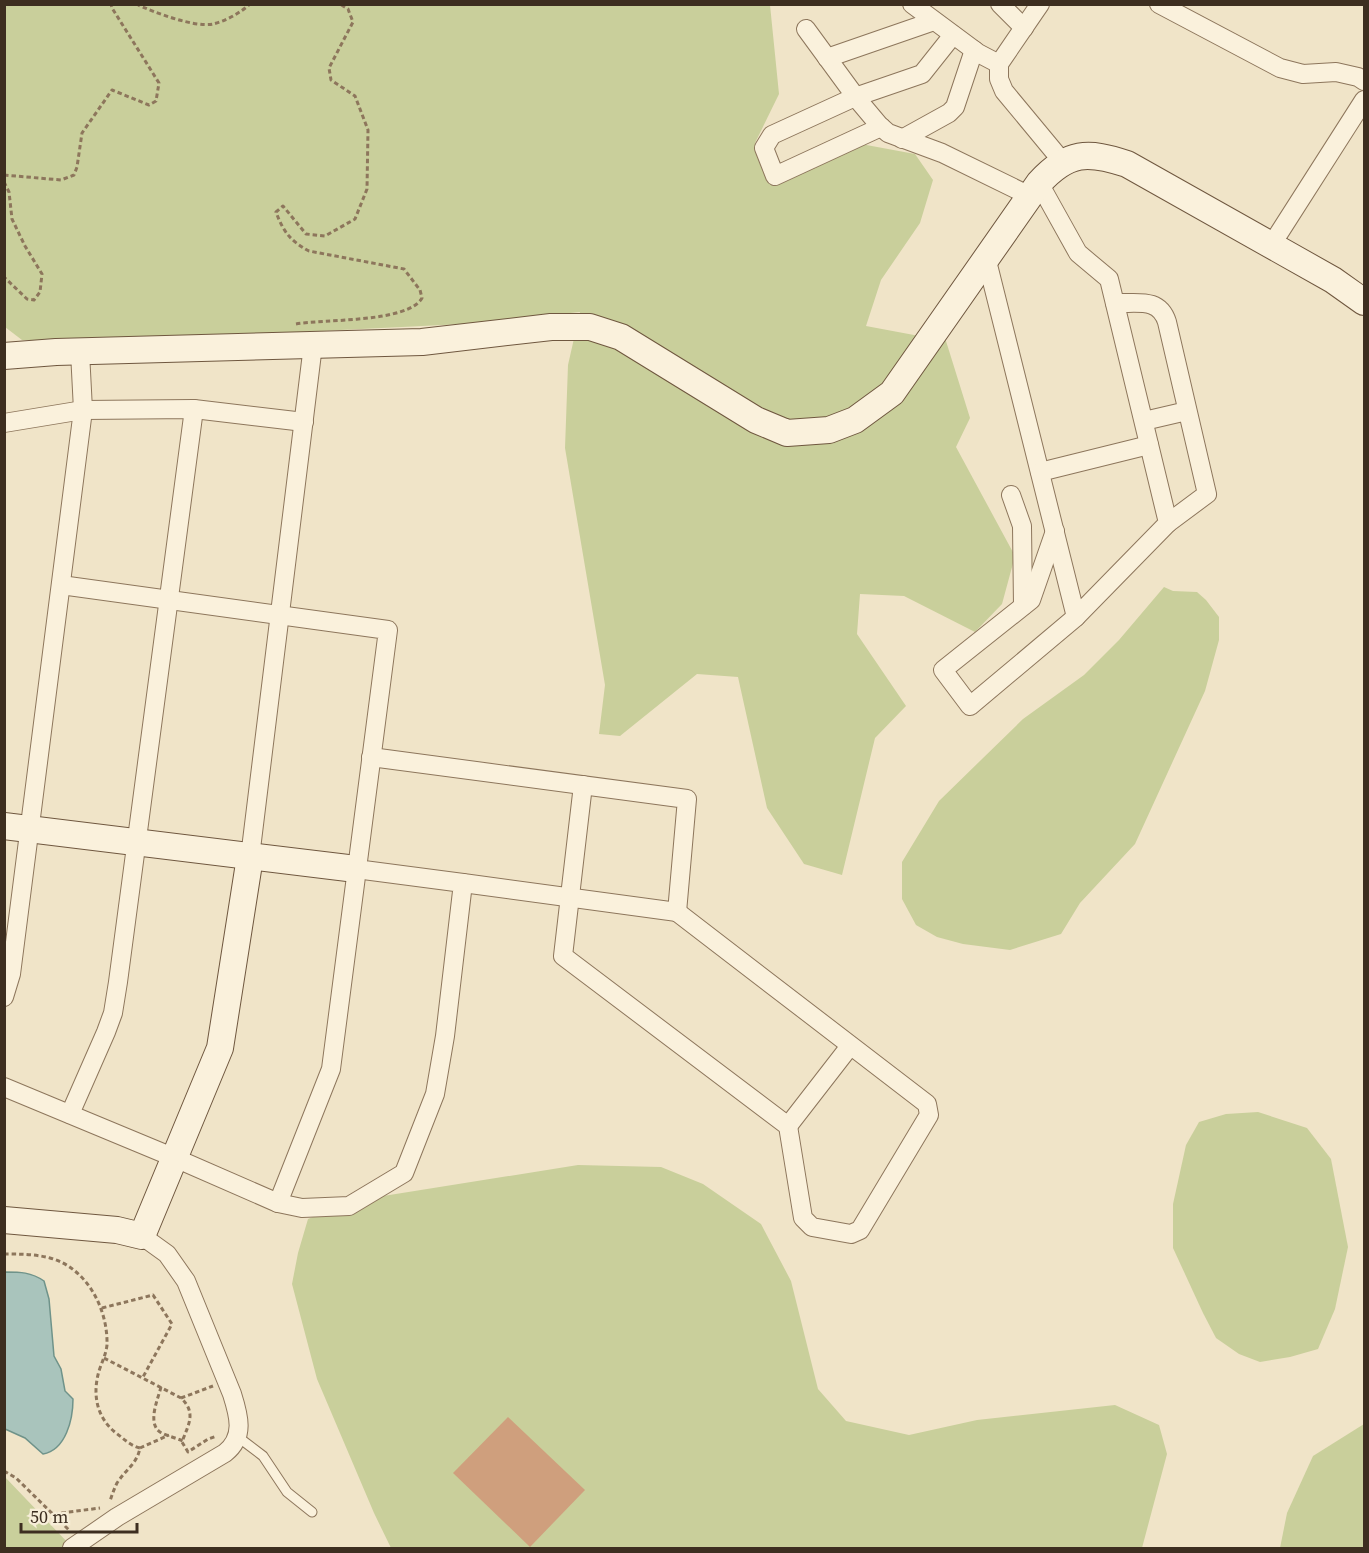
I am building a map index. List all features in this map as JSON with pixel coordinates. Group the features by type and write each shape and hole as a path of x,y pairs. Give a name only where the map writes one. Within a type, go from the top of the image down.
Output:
{"street":[{"path":"912,4 952,35 999,64"},
{"path":"1000,4 1024,28"},
{"path":"1040,4 999,64 999,79 1004,91 1062,161"},
{"path":"1159,4 1280,68 1303,74 1336,72 1365,81"},
{"path":"827,57 934,21"},
{"path":"806,29 855,97 888,133 1034,189 1078,253 1109,279 1168,523"},
{"path":"881,127 775,176 764,148 771,135 855,97 922,74 952,35"},
{"path":"902,139 949,113 954,107 974,50"},
{"path":"1272,244 1365,100"},
{"path":"4,356 80,351 422,342 551,327 590,327 621,338 756,420 787,433 829,430 855,420 892,393 1034,189 1062,161 1082,156 1104,156 1127,164 1272,244 1365,302"},
{"path":"986,256 1076,617"},
{"path":"1054,531 1031,600 943,670 970,706 1076,617 1168,523 1207,494 1163,310 1154,305 1115,303"},
{"path":"142,1236 220,1048 250,857 313,345"},
{"path":"4,996 11,974 83,410 80,351"},
{"path":"4,423 83,410 194,409 304,422"},
{"path":"70,1114 113,1013 194,409"},
{"path":"1144,421 1187,411"},
{"path":"1040,472 1149,445"},
{"path":"1011,495 1022,526 1023,606"},
{"path":"61,585 388,630 331,1069 278,1203"},
{"path":"371,757 687,799 677,912"},
{"path":"4,826 356,869 463,883 570,898 677,912 927,1104 929,1115 860,1230 851,1234 812,1227 803,1218 788,1126 562,956 570,898 583,785"},
{"path":"4,1087 278,1203 302,1208 349,1206 404,1173 435,1094 445,1036 463,883"},
{"path":"788,1126 850,1046"},
{"path":"4,1220 117,1230 142,1236 167,1254 186,1281 237,1412 238,1437 234,1446 117,1517 76,1545"}],"lane":[{"path":"238,1437 263,1456 287,1492 312,1512"}],"path":[{"path":"4,175 61,180 74,174 82,133 111,90 149,105 156,101 159,83 111,4"},
{"path":"136,4 153,12 201,25 213,24 241,12 250,4"},
{"path":"290,325 379,317 403,311 419,303 422,298 420,290 404,269 309,251 300,246 283,230 276,212 284,206 306,234 325,236 354,219 367,189 368,130 355,96 331,80 329,75 329,68 353,22 348,9 340,4"},
{"path":"4,182 9,192 12,219 42,274 40,292 34,300 27,299 4,277"},
{"path":"4,1254 26,1254 52,1258 66,1265 95,1294 106,1320 107,1347 96,1385 96,1403 102,1419 110,1429 140,1448 169,1435"},
{"path":"102,1308 153,1295 172,1324 143,1377"},
{"path":"104,1358 181,1398 188,1405 189,1426 183,1441"},
{"path":"181,1398 226,1381"},
{"path":"161,1387 154,1413 154,1424 158,1431 183,1441 188,1452 208,1439 222,1434 238,1437"},
{"path":"54,1514 103,1508 110,1501 115,1486 138,1460 140,1448"},
{"path":"4,1471 16,1478 54,1514 76,1545"}],"green space":[{"path":"4,5 770,5 779,94 755,143 770,184 861,144 915,154 933,180 920,223 881,280 866,326 946,341 970,418 956,447 1015,556 1002,604 975,632 904,596 860,594 857,634 906,706 875,738 842,875 804,864 767,808 738,677 697,674 620,736 599,734 605,685 565,448 568,365 580,312 463,324 140,340 22,340 5,327"},
{"path":"1164,587 1173,591 1197,592 1206,600 1219,617 1219,640 1205,691 1135,844 1080,903 1061,934 1010,950 963,944 937,937 916,925 902,899 902,862 939,801 1023,719 1084,675 1119,640"},
{"path":"1258,1112 1307,1128 1331,1159 1348,1247 1335,1309 1318,1349 1260,1362 1239,1354 1216,1338 1173,1248 1173,1204 1186,1145 1199,1122 1226,1114"},
{"path":"578,1165 661,1167 703,1184 761,1224 791,1281 818,1389 846,1421 909,1435 977,1420 1115,1405 1159,1425 1167,1454 1142,1548 391,1548 317,1379 292,1284 308,1219 352,1201"},
{"path":"1364,1424 1364,1548 1280,1548 1287,1513 1313,1456"},
{"path":"4,1476 70,1545 73,1548 5,1548"}],"water":[{"path":"5,1272 30,1274 44,1281 49,1299 54,1356 61,1369 65,1391 73,1399 70,1424 63,1440 57,1447 43,1454 25,1438 5,1429"}],"building":[{"path":"508,1417 585,1490 530,1547 453,1473"}]}
